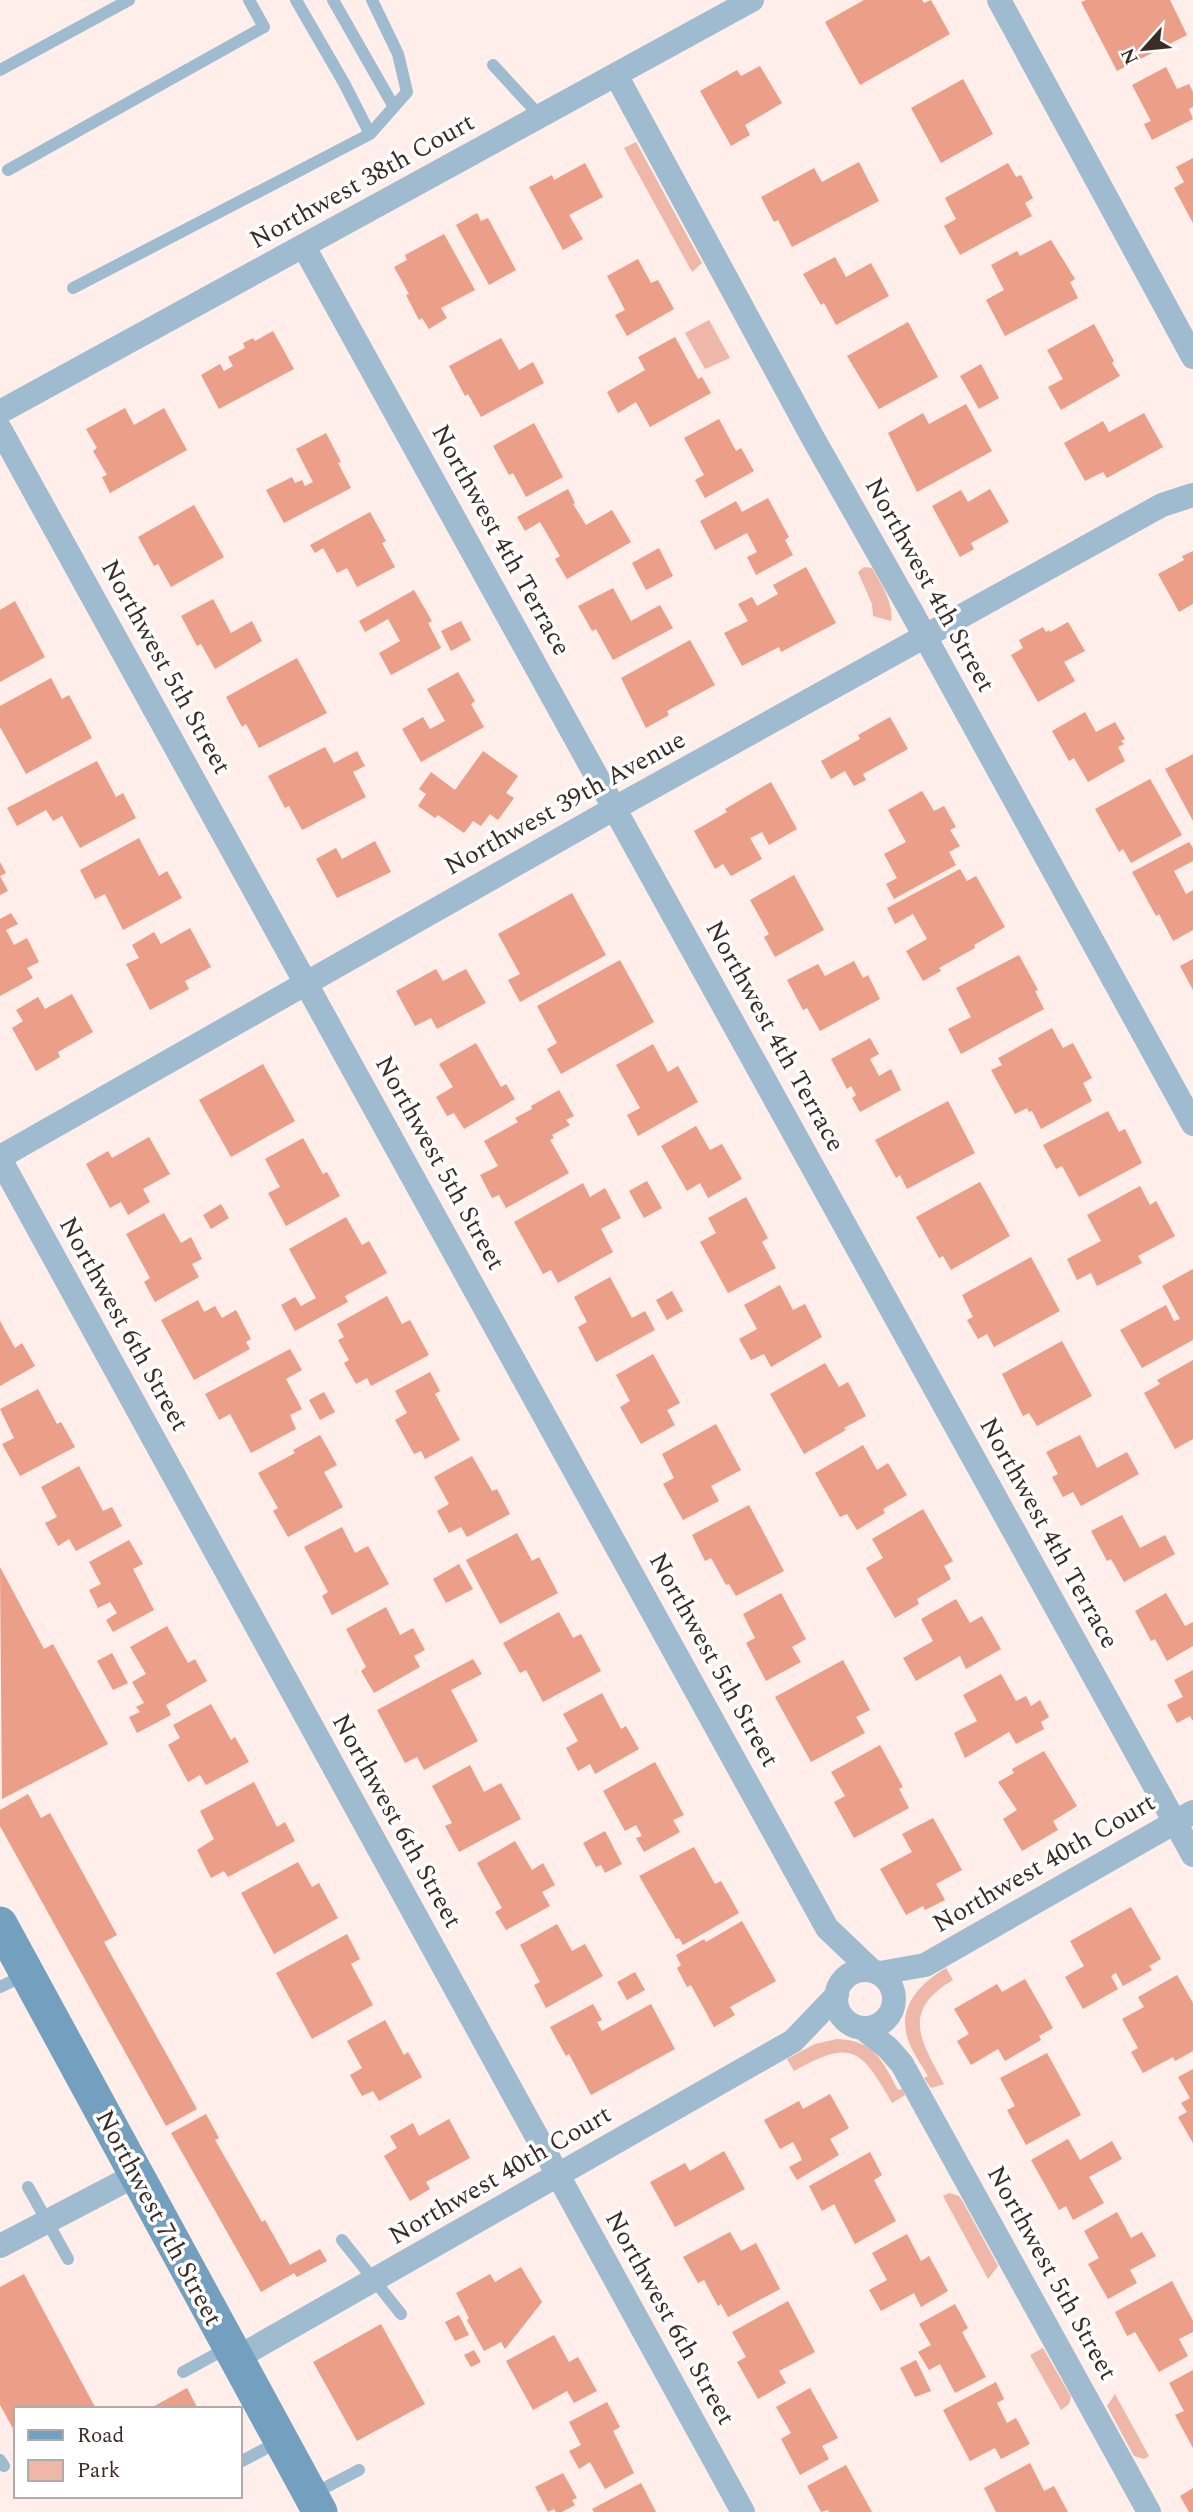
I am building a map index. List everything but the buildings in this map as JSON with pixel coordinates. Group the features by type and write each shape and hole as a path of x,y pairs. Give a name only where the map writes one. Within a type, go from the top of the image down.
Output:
{"main road":[{"name":"Northwest 7th Street","path":"0,1924 14,1980 136,2175 316,2503"}],"street":[{"name":"Northwest 38th Court","path":"0,412 752,0"},
{"path":"999,0 1193,357"},
{"name":"Northwest 4th Street","path":"615,75 1193,1124"},
{"name":"Northwest 4th Terrace","path":"304,247 615,808 1184,1817 1193,1855"},
{"name":"Northwest 5th Street","path":"0,429 827,1928 839,1992"},
{"name":"Northwest 39th Avenue","path":"1162,505 1193,477"},
{"name":"Northwest 39th Avenue","path":"0,1158 615,808 1162,505 1193,495"},
{"name":"Northwest 6th Street","path":"0,1158 743,2512"},
{"name":"Northwest 40th Court","path":"892,2005 925,1965 1184,1817"},
{"name":"Northwest 5th Street","path":"827,1928 875,1971"},
{"name":"Northwest 40th Court","path":"875,1971 925,1965"},
{"path":"875,1971 892,1986 892,2005 886,2018 876,2026 859,2028 841,2014 837,2007 839,1992 842,1982 854,1972 875,1971"},
{"name":"Northwest 40th Court","path":"793,2041 839,1992"},
{"name":"Northwest 5th Street","path":"892,2005 902,2064"},
{"name":"Northwest 5th Street","path":"859,2028 888,2048 902,2064 1148,2512"},
{"name":"Northwest 40th Court","path":"232,2353 376,2280 793,2041 828,2031 859,2028"},
{"path":"0,2246 136,2175"}],"lane":[{"path":"0,70 129,0"},
{"path":"8,170 264,27 249,0"},
{"path":"296,0 370,134"},
{"path":"333,0 394,107"},
{"path":"73,288 370,134 407,92 398,54 372,0"},
{"path":"492,65 540,116"},
{"path":"28,2187 68,2259"},
{"path":"342,2240 401,2314"},
{"path":"183,2372 232,2353"},
{"path":"242,2461 281,2441"},
{"path":"316,2503 359,2470"}],"green space":[{"path":"636,142 702,263 692,272 624,148"},
{"path":"709,320 730,358 705,369 685,333"},
{"path":"864,567 872,568 883,587 891,607 891,621 873,616 872,604 858,572"},
{"path":"946,1968 953,1980 936,1992 926,2003 921,2015 923,2040 944,2084 931,2088 924,2078 928,2076 908,2041 906,2014 921,1987"},
{"path":"837,2039 850,2040 868,2048 881,2061 898,2090 902,2089 905,2095 892,2103 872,2070 853,2054 829,2055 794,2071 787,2059 815,2044"},
{"path":"949,2193 959,2196 998,2266 988,2279 943,2196"},
{"path":"1043,2348 1071,2397 1069,2404 1061,2410 1030,2355"},
{"path":"1115,2394 1149,2456 1144,2459 1134,2456 1107,2406"}]}
